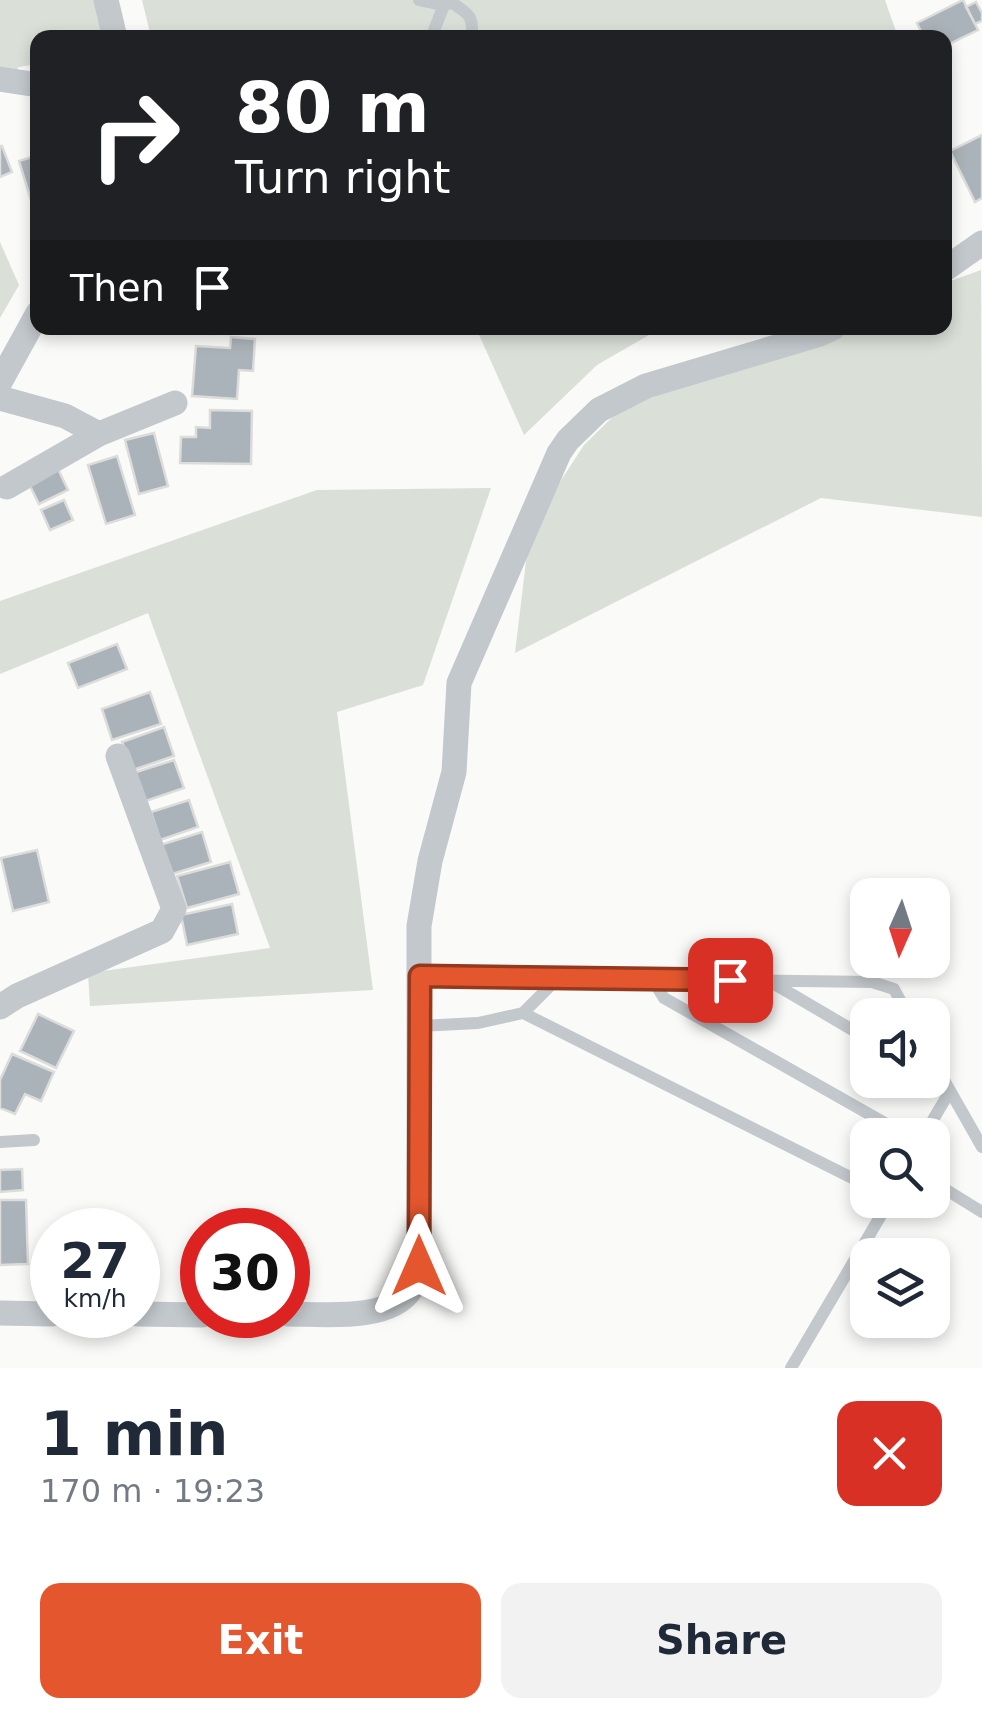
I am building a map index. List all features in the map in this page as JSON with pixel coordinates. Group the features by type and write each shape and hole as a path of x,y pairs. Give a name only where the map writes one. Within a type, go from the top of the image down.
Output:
{"street":[{"path":"106,0 113,30"},
{"path":"0,79 30,84"},
{"path":"952,264 982,243"},
{"path":"0,382 30,328"},
{"path":"310,1314 368,1313 392,1306 410,1290 419,1266 419,926 430,861 454,772 459,683 560,453 599,410 646,386 807,335"},
{"path":"0,398 65,416 100,434"},
{"path":"7,488 100,434 175,402"},
{"path":"0,1007 162,931 174,909 118,756"},
{"path":"0,1314 30,1314"}],"lane":[{"path":"419,0 452,3 467,12 471,30"},
{"path":"434,30 444,2"},
{"path":"420,976 872,982 894,989 899,998"},
{"path":"419,1026 523,1014 558,978"},
{"path":"652,979 664,998 876,1118"},
{"path":"769,980 850,1028"},
{"path":"523,1014 850,1177"},
{"path":"950,1091 982,1147"},
{"path":"0,1142 34,1140"},
{"path":"950,1192 982,1212"},
{"path":"791,1368 879,1218"}],"shaded area":[{"path":"0,0 105,0 111,30 30,30 30,65 19,67 0,89"},
{"path":"142,0 885,0 896,30 149,30"},
{"path":"0,242 19,285 0,318"},
{"path":"981,270 982,517 821,498 515,653 530,528 584,445 630,400 806,335 952,335 952,280"},
{"path":"479,335 649,335 597,365 524,435"},
{"path":"491,488 423,685 337,712 373,990 90,1006 88,973 270,948 148,613 0,674 0,601 317,490"}],"building":[{"path":"963,0 978,30 952,43 952,30 920,30 917,23"},
{"path":"976,2 982,21 975,24 966,7"},
{"path":"982,135 982,198 975,202 952,155 952,150"},
{"path":"0,146 12,172 0,177"},
{"path":"30,158 30,197 19,161"},
{"path":"231,337 255,339 253,371 239,370 237,399 192,396 196,346 230,348"},
{"path":"210,410 252,411 251,464 180,463 181,437 196,437 196,427 210,428"},
{"path":"154,433 168,486 139,494 125,440"},
{"path":"117,456 135,515 106,524 88,465"},
{"path":"58,469 68,490 39,504 29,484"},
{"path":"64,500 73,520 50,530 41,510"},
{"path":"117,644 127,669 78,688 68,663"},
{"path":"150,692 161,724 112,740 102,709"},
{"path":"164,727 174,756 133,770 122,742"},
{"path":"174,760 184,788 140,803 130,774"},
{"path":"189,800 198,827 160,840 151,812"},
{"path":"202,832 211,862 169,875 160,845"},
{"path":"37,850 49,902 13,911 1,858"},
{"path":"230,862 239,894 187,908 177,876"},
{"path":"232,904 238,934 187,945 181,915"},
{"path":"38,1014 74,1031 56,1068 20,1051"},
{"path":"12,1054 54,1072 41,1101 25,1094 15,1114 0,1108 0,1080"},
{"path":"22,1169 23,1190 0,1192 0,1170"},
{"path":"0,1200 26,1200 28,1264 0,1265"}],"route":[{"path":"419,1266 420,976 730,980"}]}
